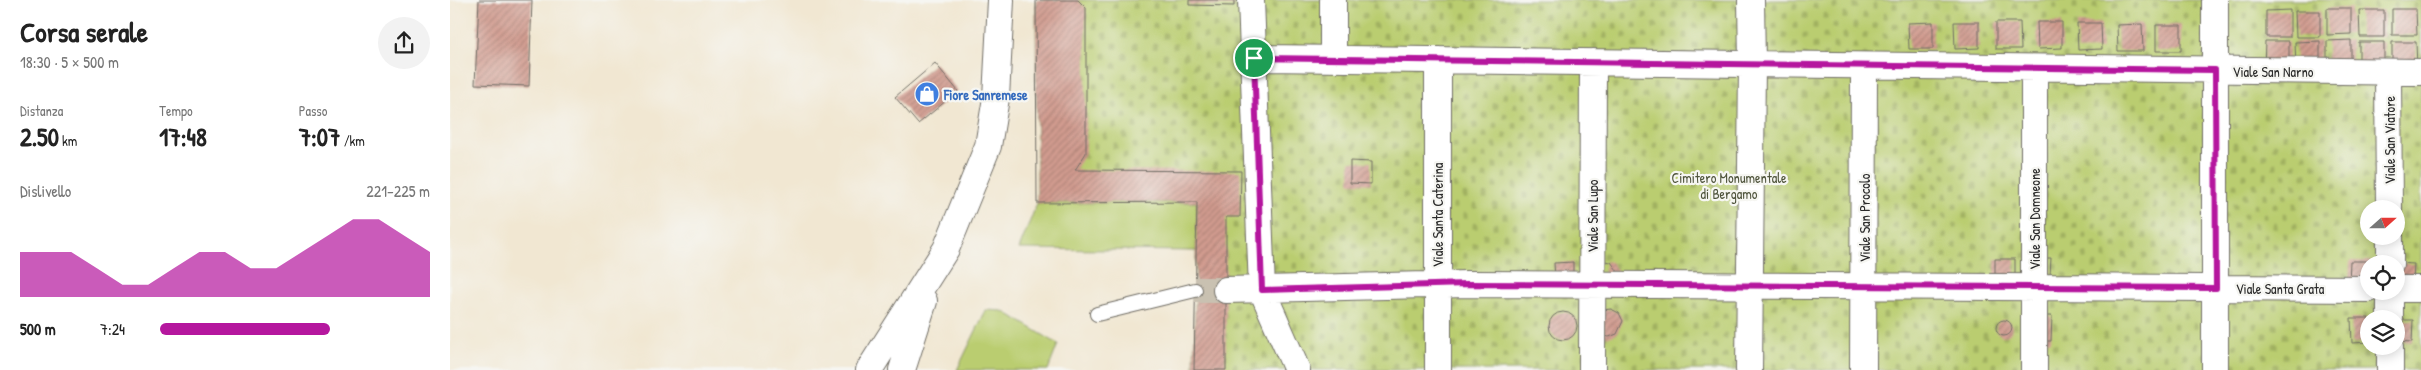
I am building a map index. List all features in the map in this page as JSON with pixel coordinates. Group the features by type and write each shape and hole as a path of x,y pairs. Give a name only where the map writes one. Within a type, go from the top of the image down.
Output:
{"street":[{"path":"869,370 946,249 988,146 996,98 1001,0"},
{"path":"1251,0 1262,290 1297,370"},
{"path":"1333,0 1333,59"},
{"path":"1749,370 1751,0"},
{"path":"2215,0 2215,370"},
{"name":"Viale San Narno","path":"1254,58 2421,72"},
{"name":"Viale Santa Caterina","path":"1438,60 1438,370"},
{"name":"Viale San Lupo","path":"1592,62 1592,370"},
{"name":"Viale San Procolo","path":"1863,370 1864,66"},
{"name":"Viale San Domneone","path":"2034,68 2034,370"},
{"name":"Viale San Viatore","path":"2388,72 2389,200"},
{"path":"902,370 932,272"},
{"name":"Viale Santa Grata","path":"1226,290 1437,285 2360,289"},
{"path":"2405,289 2421,289"},
{"path":"2390,355 2390,370"}],"lane":[{"path":"1097,314 1195,290"}],"green space":[{"name":"Cimitero Monumentale di Bergamo","path":"1036,0 2421,0 2421,370 1194,370 1197,202 1037,203"},
{"path":"1197,202 1197,251 1019,249 1037,203"},
{"path":"986,310 1003,311 1058,344 1048,370 957,370"}],"building":[{"path":"479,0 532,0 529,86 475,84"},
{"path":"1036,0 1078,0 1086,8 1086,153 1075,170 1241,171 1240,217 1226,217 1226,370 1194,370 1197,202 1037,203"},
{"path":"1189,0 1234,0 1234,6 1189,5"},
{"path":"2327,8 2351,8 2351,34 2327,35"},
{"path":"2392,9 2416,9 2417,35 2392,35"},
{"path":"2290,10 2290,37 2266,37 2266,11"},
{"path":"2359,10 2384,10 2384,37 2360,37"},
{"path":"2295,11 2320,11 2320,37 2296,37"},
{"path":"1933,22 1933,49 1909,49 1908,23"},
{"path":"1954,22 1979,22 1979,48 1955,49"},
{"path":"1996,22 2020,22 2021,49 1996,49"},
{"path":"2037,22 2062,22 2062,48 2038,49"},
{"path":"2077,23 2101,23 2102,49 2078,50"},
{"path":"2142,24 2143,51 2118,51 2117,25"},
{"path":"2156,25 2181,25 2181,51 2156,51"},
{"path":"2351,40 2351,67 2327,67 2327,41"},
{"path":"2265,41 2289,41 2289,67 2264,68"},
{"path":"2320,41 2320,68 2296,68 2295,42"},
{"path":"2359,42 2384,42 2384,68 2359,69"},
{"path":"2392,42 2416,42 2417,68 2392,68"},
{"name":"Fiore Sanremese","path":"935,63 958,91 918,124 895,97"},
{"path":"1350,161 1371,162 1371,184 1350,183"},
{"path":"2042,258 2051,258 2050,275 2042,275"},
{"path":"1995,259 2015,259 2015,278 1995,278"},
{"path":"1605,261 1611,262 1617,273 1604,281"},
{"path":"2350,261 2360,261 2360,283 2349,283"},
{"path":"1573,262 1573,278 1555,279 1554,263"},
{"path":"2405,263 2414,264 2413,282 2405,282"},
{"path":"1611,309 1619,313 1623,321 1617,334 1609,337 1604,336 1602,310"},
{"path":"1563,312 1573,316 1577,326 1573,336 1563,340 1553,336 1549,326 1553,316"},
{"path":"2040,316 2052,316 2051,341 2040,341"},
{"path":"2351,318 2360,318 2360,343 2352,343"},
{"path":"2001,320 2007,320 2012,325 2010,334 2001,336 1996,331 1996,325"},
{"path":"2405,320 2413,320 2412,342 2405,342"}],"tunnel":[{"path":"1195,290 1226,290"}],"place":[{"name":"Fiore Sanremese","path":"927,94"}],"route":[{"path":"1254,58 2215,70 2216,288 1686,287 1467,284 1262,290 1254,58"}]}
